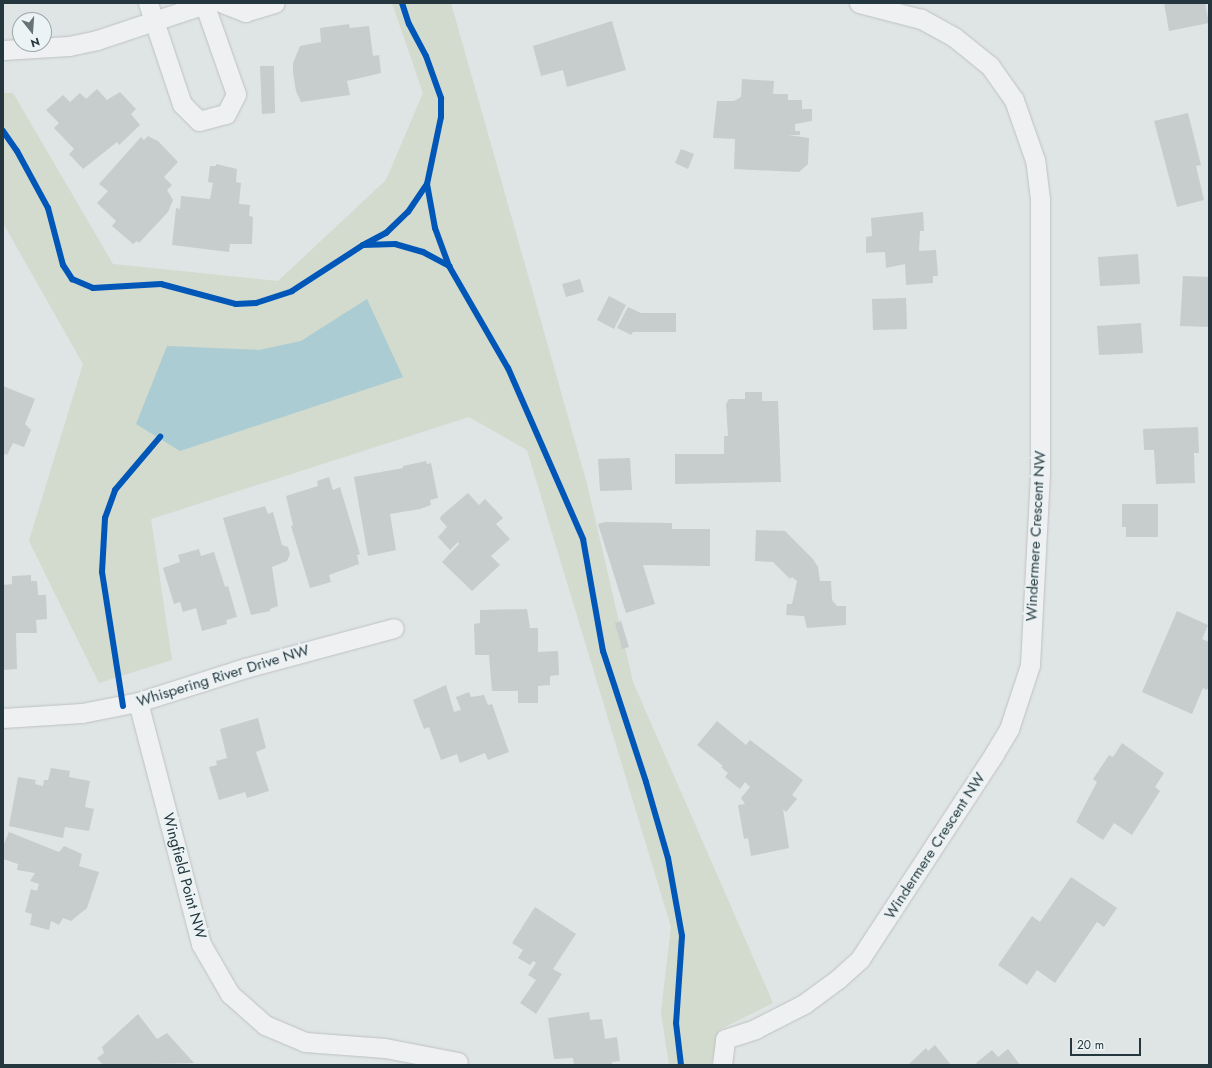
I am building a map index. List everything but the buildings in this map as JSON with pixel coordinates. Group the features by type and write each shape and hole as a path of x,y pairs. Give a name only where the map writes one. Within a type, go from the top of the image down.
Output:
{"street":[{"path":"148,3 182,104 199,121 226,114 236,94 210,3"},
{"path":"3,50 69,46 154,22 210,3 245,12 276,3"},
{"name":"Windermere Crescent NW","path":"722,1065 725,1039 755,1029 804,1004 838,979 860,959 994,754 1011,722 1030,665 1040,472 1040,199 1036,160 1014,100 990,66 954,37 921,19 858,3"},
{"name":"Whispering River Drive NW","path":"3,718 82,713 138,702 245,668 394,628"},
{"name":"Wingfield Point NW","path":"138,702 201,944 230,994 265,1025 305,1042 385,1048 458,1062"}],"shaded area":[{"path":"392,3 451,3 587,484 633,682 773,1003 719,1030 711,1065 669,1065 661,1012 671,927 527,450 469,417 151,519 172,660 99,683 29,541 83,364 3,223 3,93 13,93 113,264 278,281 386,180 423,93"}],"water":[{"path":"367,299 403,377 180,451 136,424 167,346 259,350 301,341"}],"cycle path":[{"path":"402,3 409,24 426,56 441,98 441,117 427,184 435,228 449,266 508,368 583,539 603,651 646,782 668,858 682,936 676,1023 681,1065"},
{"path":"3,131 17,151 48,208 63,265 72,279 93,288 161,284 236,304 256,303 292,291 363,245 395,244 423,252 449,266"},
{"path":"365,244 386,233 408,212 427,184"},
{"path":"123,706 102,572 105,518 115,490 160,437"}]}
